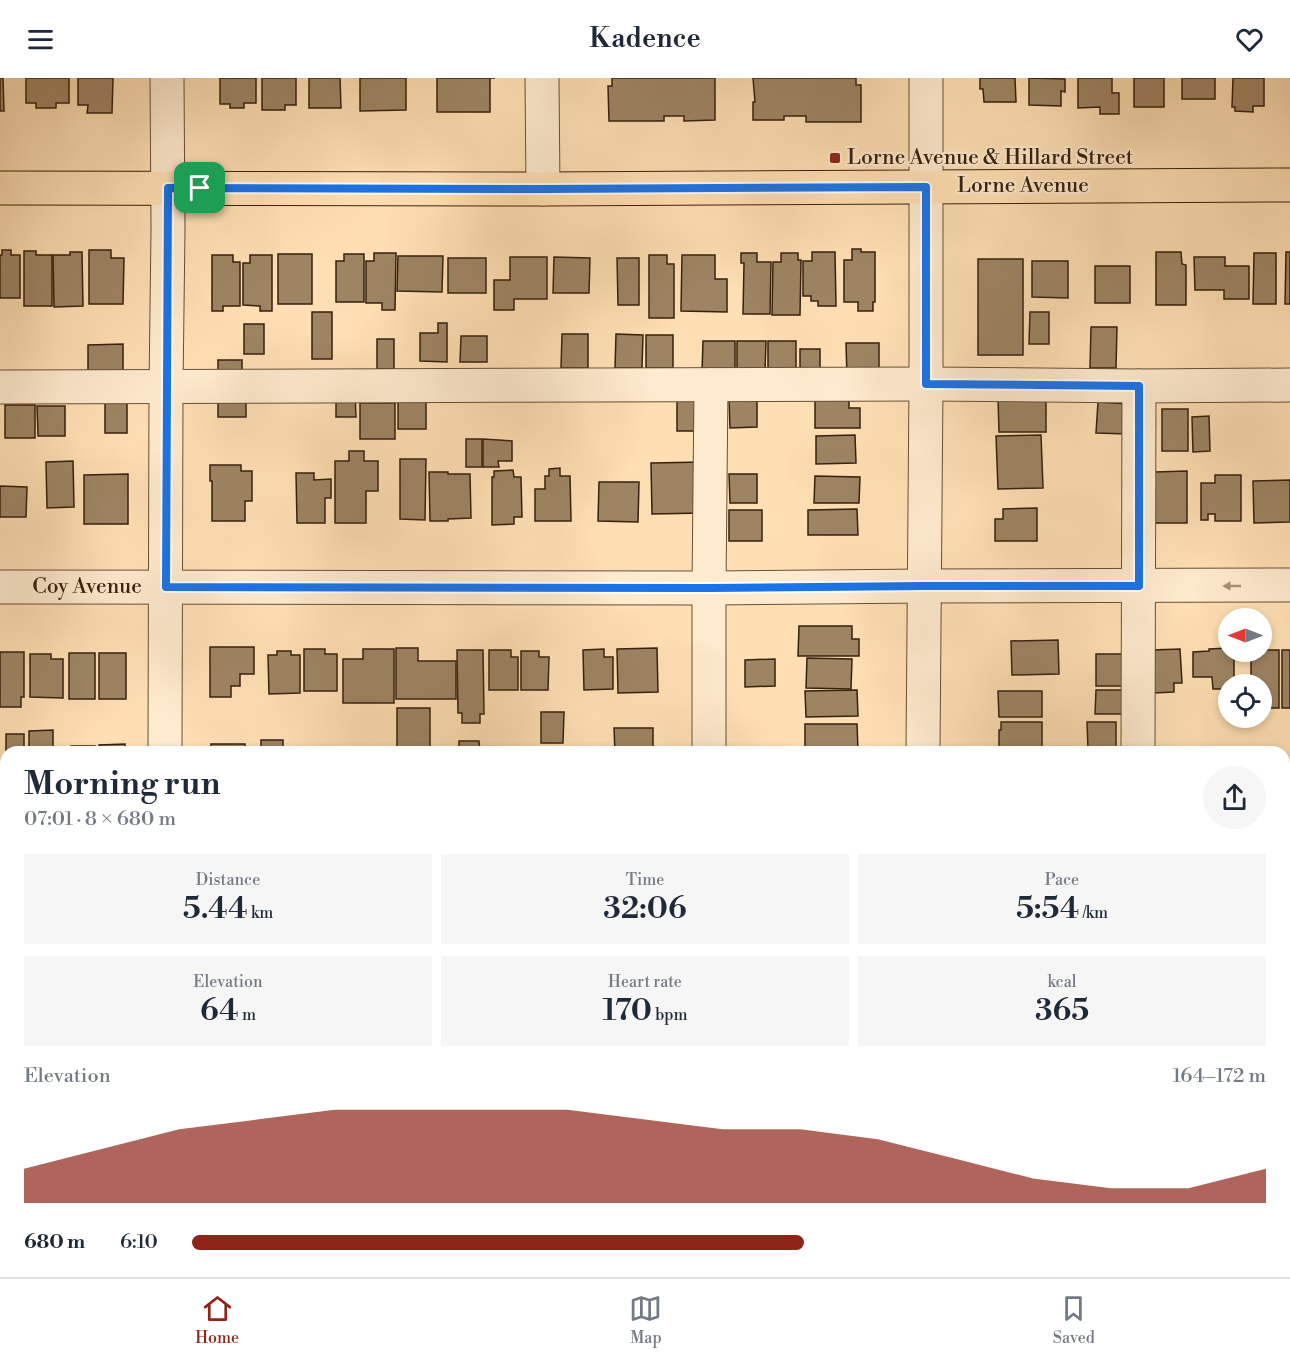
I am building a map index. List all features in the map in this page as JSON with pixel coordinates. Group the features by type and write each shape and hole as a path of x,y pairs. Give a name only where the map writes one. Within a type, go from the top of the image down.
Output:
{"main road":[{"name":"Lorne Avenue","path":"0,188 543,189 1290,185"}],"street":[{"path":"165,746 168,188 166,78"},
{"path":"542,78 543,189"},
{"path":"923,746 926,78"},
{"path":"709,746 711,385"},
{"path":"0,387 1290,385"},
{"path":"1138,746 1139,386"},
{"name":"Coy Avenue","path":"0,588 1290,585"}],"building":[{"path":"0,78 3,78 4,111 0,111"},
{"path":"26,78 69,78 69,103 56,103 56,108 36,108 36,103 26,103"},
{"path":"78,78 113,78 112,113 87,113 88,105 78,105"},
{"path":"220,78 256,78 256,103 244,103 244,108 230,108 230,104 220,104"},
{"path":"262,78 296,78 296,105 285,105 285,110 262,110"},
{"path":"309,78 340,78 341,108 309,108"},
{"path":"360,78 406,78 406,110 360,111"},
{"path":"437,78 490,78 490,112 437,112"},
{"path":"612,78 715,78 715,120 684,121 684,116 664,116 664,121 609,121 608,86 612,86"},
{"path":"753,78 856,78 856,85 861,85 861,122 806,122 806,116 784,116 784,120 753,120 753,102 755,102"},
{"path":"980,78 1015,78 1016,102 984,102 983,89 980,89"},
{"path":"1029,78 1065,79 1065,92 1061,91 1061,106 1029,105"},
{"path":"1078,78 1112,78 1112,93 1119,93 1119,114 1100,114 1100,107 1078,108"},
{"path":"1134,78 1164,78 1164,107 1134,107"},
{"path":"1182,78 1215,78 1215,99 1182,99"},
{"path":"1233,78 1264,78 1264,106 1253,106 1253,112 1235,111 1235,107 1232,107"},
{"path":"852,249 861,249 861,252 875,252 873,311 858,311 858,302 844,302 844,260 852,260"},
{"path":"2,250 11,250 11,255 20,255 20,298 0,298"},
{"path":"89,250 111,250 111,258 124,258 123,304 89,304"},
{"path":"24,251 36,251 36,255 52,255 52,306 24,306"},
{"path":"70,252 82,252 83,306 54,307 53,255 70,255"},
{"path":"812,252 835,252 836,306 818,306 818,301 811,301 811,296 803,296 803,261 812,261"},
{"path":"1156,252 1181,252 1182,264 1186,265 1186,305 1156,305"},
{"path":"1286,252 1290,252 1290,304 1285,304"},
{"path":"374,253 396,253 395,310 382,310 382,303 366,303 366,261 374,261"},
{"path":"741,253 757,253 757,262 771,262 770,314 743,314 744,263 741,263"},
{"path":"781,253 798,253 798,260 801,260 800,315 772,315 773,262 781,262"},
{"path":"1254,253 1276,253 1276,304 1253,304"},
{"path":"278,254 312,254 312,304 278,304"},
{"path":"344,254 364,254 364,302 336,302 336,261 344,261"},
{"path":"212,255 233,255 233,262 240,262 240,306 223,306 223,311 212,311"},
{"path":"250,255 272,255 272,311 260,311 260,306 243,305 243,263 250,263"},
{"path":"649,255 667,255 667,264 674,264 674,318 649,318"},
{"path":"682,255 715,255 715,279 727,279 727,312 681,311"},
{"path":"398,256 443,256 442,292 397,291"},
{"path":"510,257 547,257 547,299 514,299 514,310 494,310 494,280 510,280"},
{"path":"554,257 590,258 589,293 553,293"},
{"path":"1194,257 1225,257 1225,266 1249,266 1249,299 1224,299 1224,290 1195,290"},
{"path":"448,258 486,258 486,293 448,293"},
{"path":"617,258 639,258 639,305 618,305"},
{"path":"978,259 1023,259 1023,355 978,355"},
{"path":"1032,261 1068,261 1068,298 1032,297"},
{"path":"1095,266 1130,266 1130,303 1095,303"},
{"path":"312,312 332,312 332,359 312,359"},
{"path":"1030,312 1049,312 1049,344 1029,344"},
{"path":"438,323 447,323 447,362 420,361 420,333 438,333"},
{"path":"244,324 264,324 264,354 244,354"},
{"path":"1091,327 1117,327 1116,368 1090,368"},
{"path":"562,334 588,334 588,368 561,368"},
{"path":"616,334 643,335 642,368 615,368"},
{"path":"646,335 673,335 673,368 646,368"},
{"path":"461,336 487,336 487,362 460,362"},
{"path":"377,339 394,339 394,369 377,369"},
{"path":"703,341 735,341 735,373 702,373"},
{"path":"737,341 766,341 765,373 737,373"},
{"path":"768,341 796,341 796,373 768,373"},
{"path":"846,343 879,343 879,377 847,377"},
{"path":"123,344 123,377 88,378 88,345"},
{"path":"800,349 820,349 820,375 800,376"},
{"path":"218,360 242,360 242,378 218,378"},
{"path":"815,394 849,394 849,408 860,408 860,428 815,428"},
{"path":"355,395 356,417 336,417 336,396"},
{"path":"218,397 246,397 246,417 218,417"},
{"path":"757,397 757,427 730,428 729,398"},
{"path":"398,399 426,399 426,429 398,429"},
{"path":"677,399 703,399 703,431 677,431"},
{"path":"998,399 1046,399 1046,432 999,432"},
{"path":"1098,402 1129,404 1128,434 1096,433"},
{"path":"105,403 127,403 127,433 105,433"},
{"path":"360,403 395,403 395,439 360,439"},
{"path":"5,405 35,405 35,438 5,438"},
{"path":"37,406 65,406 65,436 38,436"},
{"path":"1162,409 1188,409 1188,451 1162,451"},
{"path":"1209,416 1210,451 1193,452 1192,417"},
{"path":"855,435 856,463 816,464 816,436"},
{"path":"1041,435 1043,488 998,489 996,436"},
{"path":"466,439 482,439 482,467 466,467"},
{"path":"483,439 512,441 512,461 498,461 499,467 483,467"},
{"path":"349,451 364,451 364,461 378,461 378,491 366,491 366,523 335,523 335,461 349,461"},
{"path":"400,459 426,459 425,520 400,519"},
{"path":"73,461 74,507 47,508 46,462"},
{"path":"703,462 704,513 652,514 651,463"},
{"path":"210,465 241,465 241,471 252,471 252,501 245,501 245,521 212,521"},
{"path":"560,468 560,476 570,476 571,521 535,521 535,489 545,489 545,476 549,476 549,469"},
{"path":"513,470 514,477 521,477 522,517 514,517 514,524 492,525 494,471"},
{"path":"1187,471 1187,523 1154,523 1154,472"},
{"path":"429,472 470,474 471,518 430,521"},
{"path":"296,473 314,473 314,480 331,479 331,498 325,498 325,523 297,523"},
{"path":"128,474 128,524 84,524 84,475"},
{"path":"729,474 757,474 757,503 730,503"},
{"path":"1215,475 1241,475 1241,521 1215,521 1215,514 1208,514 1208,520 1201,520 1201,483 1215,483"},
{"path":"815,476 860,477 859,503 814,503"},
{"path":"1290,480 1290,522 1254,523 1253,481"},
{"path":"599,482 639,482 638,522 598,521"},
{"path":"0,486 27,487 26,517 0,517"},
{"path":"1037,508 1037,541 995,541 995,519 1003,519 1003,509"},
{"path":"857,509 858,535 808,535 808,510"},
{"path":"729,510 762,510 762,541 729,541"},
{"path":"799,626 852,626 852,639 859,639 859,656 798,656"},
{"path":"1058,640 1059,674 1012,675 1011,641"},
{"path":"210,647 254,647 254,674 240,674 240,686 231,686 231,697 210,697"},
{"path":"396,648 418,648 418,661 456,661 456,699 396,699"},
{"path":"657,648 658,692 618,693 617,649"},
{"path":"304,649 325,649 325,654 337,654 337,691 304,691"},
{"path":"363,649 394,649 394,703 343,703 343,659 363,659"},
{"path":"604,649 604,657 613,657 613,689 584,690 583,650"},
{"path":"1180,649 1182,683 1174,683 1174,692 1154,693 1152,650"},
{"path":"1209,649 1218,649 1218,662 1234,662 1234,674 1218,674 1218,689 1213,689 1212,677 1193,677 1193,652 1209,651"},
{"path":"457,650 483,650 484,714 480,714 480,723 462,723 462,713 458,713"},
{"path":"489,650 511,650 511,657 518,657 518,690 489,690"},
{"path":"1272,650 1279,650 1279,708 1272,708 1272,674 1251,674 1251,662 1272,662"},
{"path":"1282,650 1290,650 1290,708 1282,708"},
{"path":"277,651 291,651 291,655 300,655 300,693 269,694 268,655 277,655"},
{"path":"521,651 539,651 539,657 549,657 548,690 521,690"},
{"path":"0,652 24,652 24,697 21,697 21,707 0,707"},
{"path":"69,653 95,653 95,699 69,699"},
{"path":"99,653 126,653 126,699 99,699"},
{"path":"30,654 51,654 51,659 63,659 63,698 30,697"},
{"path":"1096,654 1129,654 1129,686 1096,686"},
{"path":"807,658 852,659 851,689 806,688"},
{"path":"775,659 775,686 745,687 745,660"},
{"path":"857,690 858,716 806,717 805,691"},
{"path":"1096,690 1123,690 1123,714 1095,714"},
{"path":"998,691 1042,691 1042,717 999,717"},
{"path":"397,708 430,708 430,746 397,746"},
{"path":"541,712 564,712 563,743 541,743"},
{"path":"1001,722 1042,722 1042,746 999,746 999,730 1001,730"},
{"path":"1087,722 1116,722 1116,746 1088,746"},
{"path":"805,724 857,724 858,746 805,746"},
{"path":"614,728 653,728 653,746 615,746"},
{"path":"53,730 53,746 29,746 29,731"},
{"path":"6,734 24,734 24,746 6,746"},
{"path":"261,740 283,740 283,746 261,746"},
{"path":"459,741 479,741 479,746 459,746"},
{"path":"125,744 125,746 99,746"},
{"path":"211,744 245,744 245,746 211,746"}],"place":[{"name":"Lorne Avenue & Hillard Street","path":"835,158"}],"route":[{"path":"926,187 926,384 1139,386 1139,586 166,587 168,188 200,188 926,187"}]}
